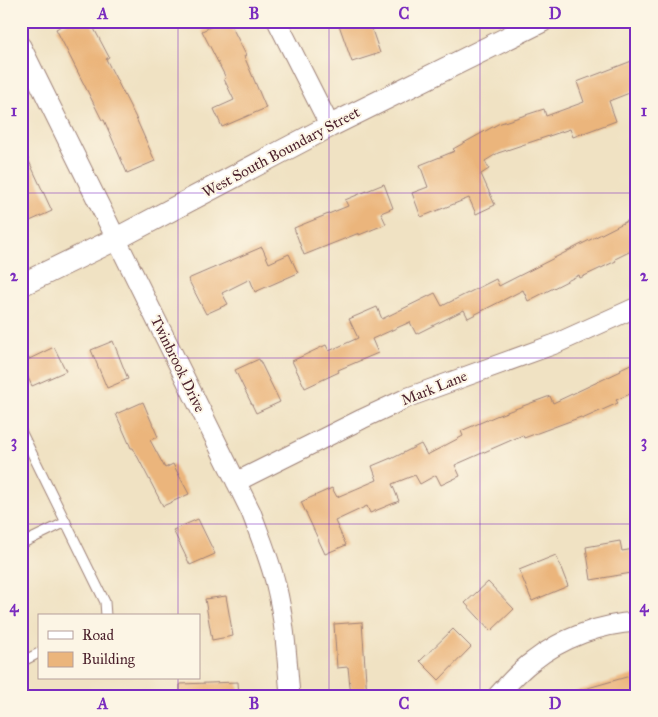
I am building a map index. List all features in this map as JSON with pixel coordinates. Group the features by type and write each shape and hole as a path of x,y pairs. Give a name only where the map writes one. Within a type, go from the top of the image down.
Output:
{"street":[{"path":"277,21 330,126"},
{"name":"West South Boundary Street","path":"21,285 116,239 330,126 542,21"},
{"name":"Twinbrook Drive","path":"21,46 236,482 265,548 276,585 283,623 290,696"},
{"name":"Mark Lane","path":"236,482 409,397 555,344 637,306"},
{"path":"496,696 531,662 551,648 597,628 620,623 637,622"}],"lane":[{"path":"21,431 105,602 106,614"},
{"path":"21,544 66,522"},
{"path":"21,662 38,654"}],"building":[{"path":"70,21 90,21 109,57 106,59 155,161 127,173 104,120 102,120 56,29"},
{"path":"223,21 229,21 246,55 244,56 266,108 222,127 214,109 234,100 224,79 226,78 202,31"},
{"path":"349,21 369,21 380,53 352,62 339,25"},
{"path":"637,59 637,90 609,101 616,121 573,137 570,129 498,153 485,161 489,169 481,174 495,205 476,214 469,198 421,217 412,193 428,187 420,165 455,151 453,149 498,124 544,109 546,116 584,102 577,82"},
{"path":"21,144 52,211 21,225"},
{"path":"384,184 393,208 381,213 386,224 304,255 294,228 348,206 345,200"},
{"path":"637,216 637,248 615,259 616,261 580,278 579,275 528,301 523,290 468,318 464,310 416,334 410,322 372,339 378,353 338,370 339,372 305,388 292,361 326,345 329,351 358,338 349,319 377,307 382,319 435,293 442,306 496,279 499,286"},
{"path":"262,247 269,263 289,254 298,273 255,292 250,279 222,293 228,304 206,314 188,279"},
{"path":"113,341 128,379 107,388 91,350"},
{"path":"54,347 66,371 32,386 21,363"},
{"path":"259,359 280,402 256,413 235,370"},
{"path":"637,361 637,391 616,400 618,403 582,419 581,417 524,438 523,435 455,465 460,476 441,485 436,475 420,484 415,475 392,484 399,501 370,513 367,506 335,521 346,545 325,554 301,502 332,488 337,497 377,480 372,466 421,444 427,455 463,436 461,431 550,396 553,403 621,371 620,369"},
{"path":"143,402 158,437 150,440 165,468 173,464 189,494 163,506 133,448 131,448 116,414"},
{"path":"198,519 215,554 190,565 173,530"},
{"path":"620,541 622,551 634,549 637,572 591,580 586,547"},
{"path":"556,555 568,586 532,601 519,570"},
{"path":"488,582 514,609 491,631 465,603"},
{"path":"226,596 233,636 212,640 205,599"},
{"path":"362,622 367,696 351,696 348,667 337,668 334,624"},
{"path":"453,629 471,647 439,680 420,661"},
{"path":"637,674 637,696 575,696 574,692"},
{"path":"238,682 239,696 180,696 180,684"}]}
